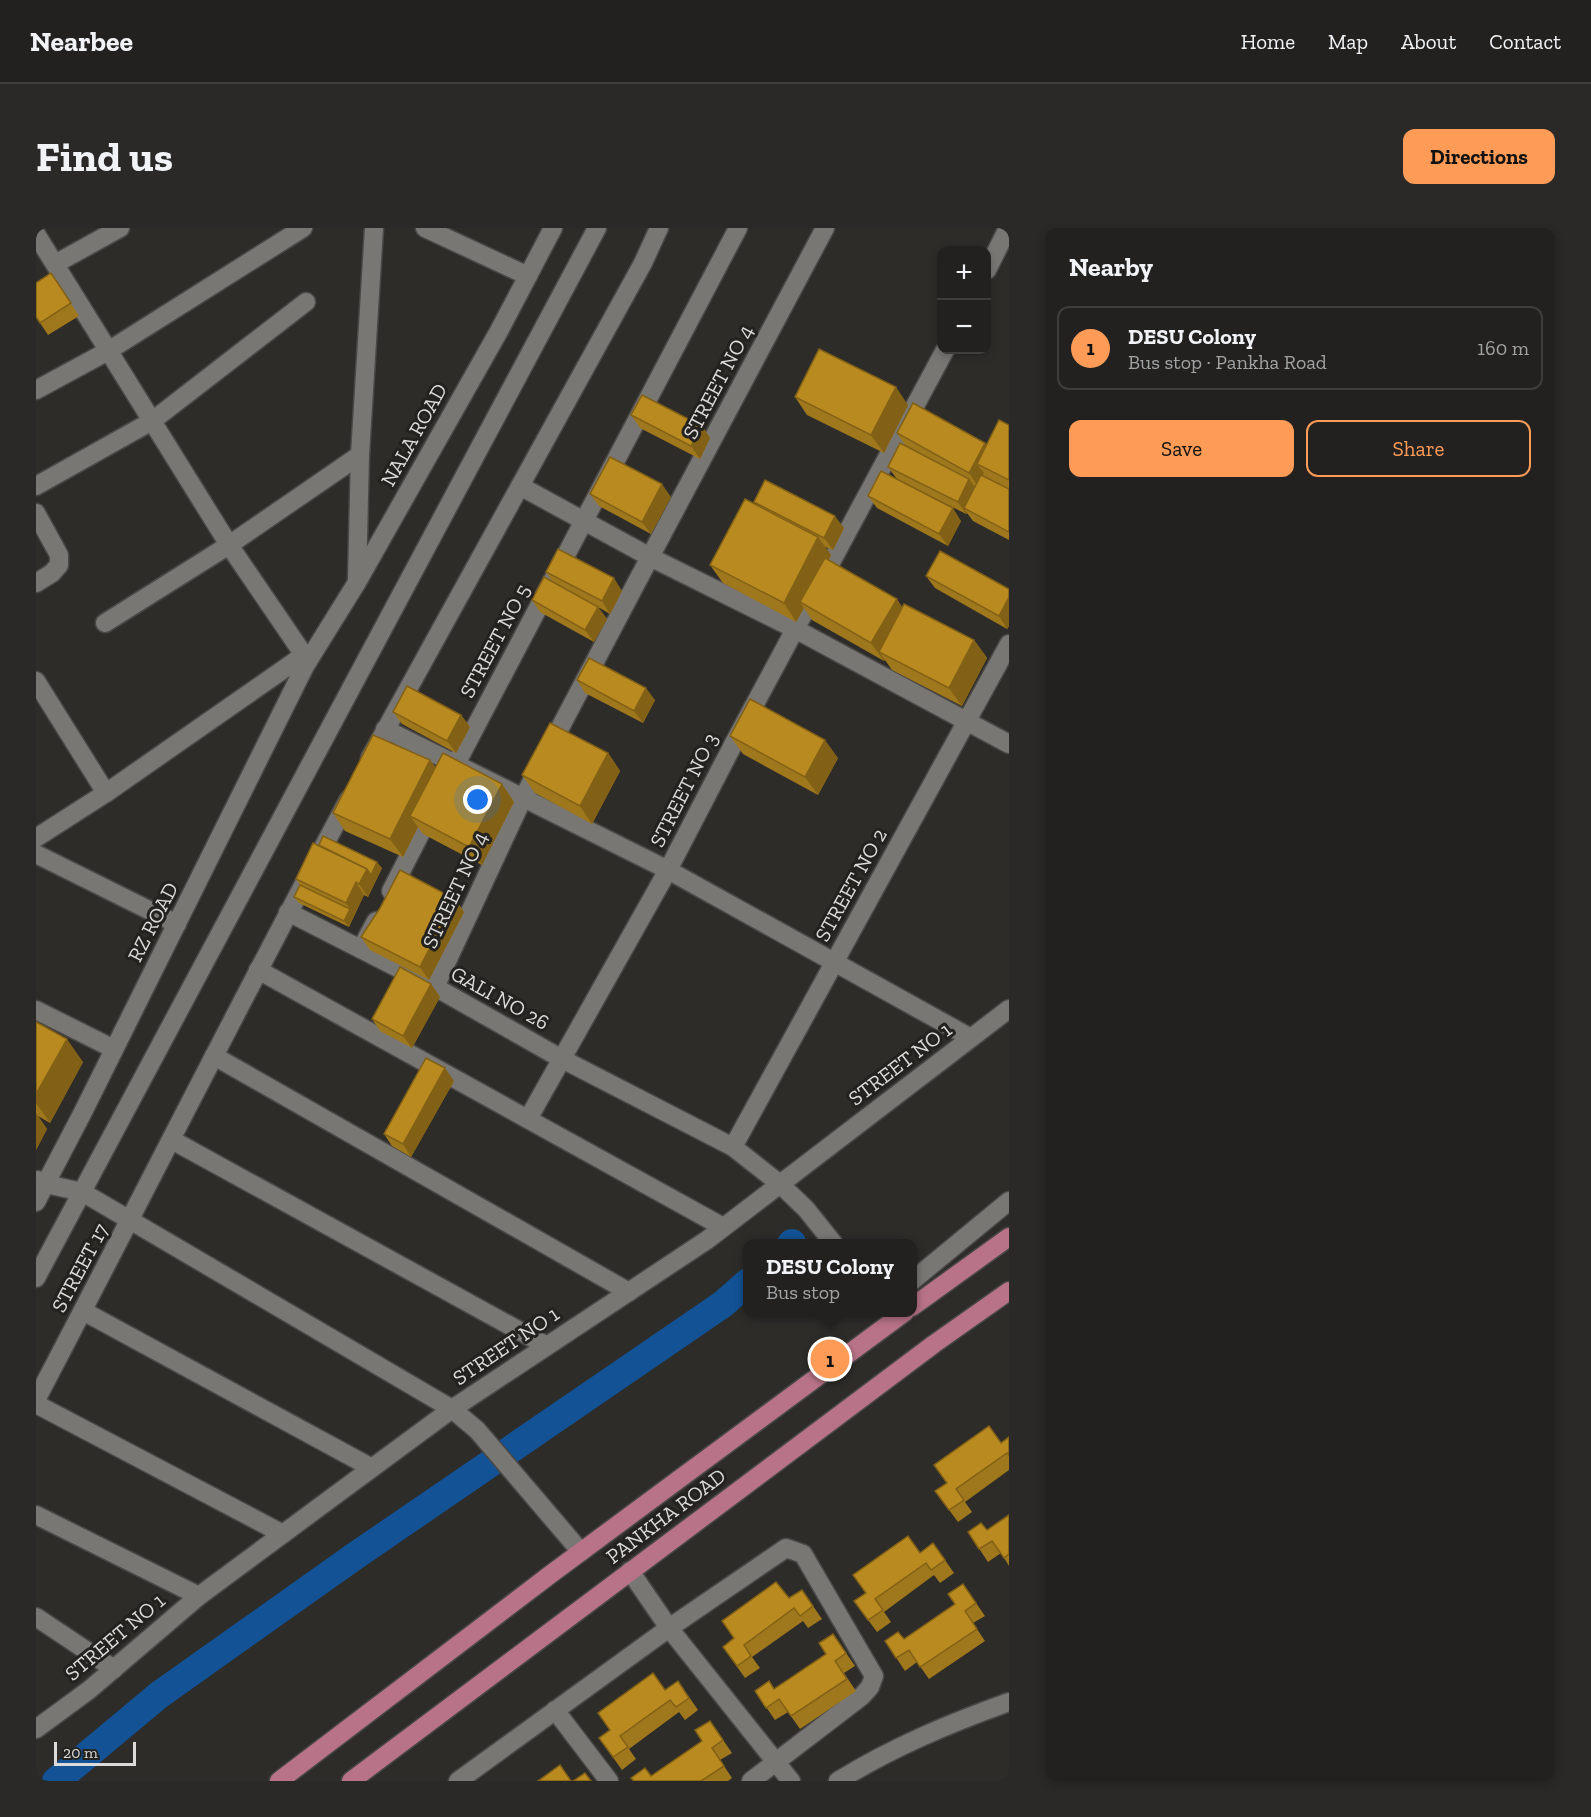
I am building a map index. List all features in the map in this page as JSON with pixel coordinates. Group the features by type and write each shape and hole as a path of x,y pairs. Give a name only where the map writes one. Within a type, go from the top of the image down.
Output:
{"main road":[{"path":"917,1303 1009,1237"},
{"name":"PANKHA ROAD","path":"351,1781 925,1351 1009,1291"},
{"name":"PANKHA ROAD","path":"279,1781 894,1317"}],"street":[{"path":"55,264 120,228"},
{"path":"36,390 108,351 303,228"},
{"path":"356,584 360,455 374,228"},
{"path":"425,228 528,276"},
{"name":"NALA ROAD","path":"306,658 356,584 499,331 554,228"},
{"path":"36,1278 597,228"},
{"name":"STREET 17","path":"36,1402 288,912 643,262 659,228"},
{"name":"STREET NO 5","path":"361,949 583,520 738,228"},
{"name":"STREET NO 4","path":"435,987 523,798 825,228"},
{"path":"991,262 1008,228"},
{"path":"36,234 229,545 306,658 36,838"},
{"path":"36,486 152,421 306,302"},
{"name":"STREET NO 3","path":"528,1119 668,870 943,354"},
{"path":"105,623 229,545 360,455"},
{"path":"520,486 650,557 795,629 1009,744"},
{"path":"36,513 59,555 59,565 52,573 36,583"},
{"name":"STREET NO 2","path":"733,1147 1009,644"},
{"name":"RZ ROAD","path":"36,1202 41,1181 114,1049 306,658"},
{"path":"36,681 106,793"},
{"path":"386,729 668,870 971,1038"},
{"path":"36,854 177,924"},
{"name":"GALI NO 26","path":"288,912 435,987 562,1059"},
{"path":"258,970 723,1227"},
{"name":"STREET NO 1","path":"36,1729 90,1690 199,1596 452,1409 723,1227 1009,1009"},
{"path":"36,1010 114,1049"},
{"path":"214,1056 629,1292"},
{"path":"562,1059 733,1147 780,1184 806,1209 830,1239"},
{"path":"172,1140 547,1346"},
{"path":"41,1181 82,1192 452,1409 477,1430 581,1552"},
{"path":"917,1277 1009,1201"},
{"path":"83,1311 372,1468"},
{"path":"36,1402 283,1534"},
{"path":"36,1515 199,1596"},
{"path":"458,1781 669,1628 786,1548 803,1554 874,1676 870,1687 862,1696 751,1781"},
{"path":"630,1571 669,1628 791,1781"},
{"path":"36,1617 114,1669"},
{"path":"838,1781 889,1751 950,1724 1009,1702"},
{"path":"555,1710 609,1781"}],"building":[{"path":"51,273 71,303 40,323 36,317 36,283"},
{"path":"819,349 896,387 871,435 795,397"},
{"path":"642,395 702,426 691,446 631,415"},
{"path":"913,403 985,443 969,473 897,433"},
{"path":"999,420 1009,425 1009,480 977,464"},
{"path":"900,443 969,479 958,502 888,467"},
{"path":"610,457 662,484 642,522 590,494"},
{"path":"881,471 953,508 939,534 868,496"},
{"path":"981,475 1009,489 1009,532 964,508"},
{"path":"765,480 835,516 824,538 754,502"},
{"path":"745,499 818,537 784,603 710,565"},
{"path":"558,549 614,578 602,601 546,572"},
{"path":"940,551 1009,589 1009,597 999,616 926,576"},
{"path":"825,558 897,599 871,643 800,602"},
{"path":"544,577 598,607 585,630 532,600"},
{"path":"904,604 974,640 949,688 879,652"},
{"path":"589,658 646,688 634,711 577,680"},
{"path":"407,686 461,715 447,741 393,712"},
{"path":"750,699 825,740 805,777 730,736"},
{"path":"550,723 608,753 580,806 522,775"},
{"path":"373,735 430,760 390,839 333,813"},
{"path":"443,753 502,784 469,847 410,816"},
{"path":"323,836 377,862 371,875 367,869 319,845"},
{"path":"313,843 367,869 359,884 356,882 346,903 296,879"},
{"path":"400,870 455,899 420,967 361,937 380,908"},
{"path":"300,885 350,909 344,921 294,897"},
{"path":"400,967 431,984 403,1036 372,1019"},
{"path":"36,1022 67,1039 36,1094"},
{"path":"426,1058 445,1068 403,1144 384,1134"},
{"path":"989,1426 1001,1443 1009,1437 1009,1455 1007,1453 956,1489 964,1500 949,1510 935,1491 947,1483 934,1465"},
{"path":"1009,1515 1009,1554 1004,1558 992,1541 979,1549 968,1532 981,1523 987,1530"},
{"path":"908,1536 920,1553 933,1543 945,1560 931,1570 926,1563 875,1599 883,1610 868,1620 854,1601 866,1593 853,1575"},
{"path":"776,1582 789,1598 802,1590 813,1606 800,1616 794,1608 744,1645 751,1656 737,1666 723,1647 734,1638 722,1621"},
{"path":"963,1584 976,1603 965,1611 977,1629 920,1667 909,1650 896,1658 885,1641 898,1632 904,1639 955,1604 948,1594"},
{"path":"833,1634 846,1653 835,1661 847,1679 791,1716 779,1699 766,1708 755,1691 769,1681 774,1689 826,1654 819,1643"},
{"path":"653,1673 665,1690 678,1681 689,1698 676,1707 670,1700 620,1736 628,1747 613,1757 599,1738 610,1730 598,1713"},
{"path":"710,1721 723,1740 712,1748 724,1766 701,1781 634,1781 631,1778 645,1768 651,1776 702,1741 695,1730"},
{"path":"560,1765 571,1781 538,1781"},
{"path":"585,1773 591,1781 573,1781"}],"waterway":[{"path":"56,1781 159,1695 355,1556 723,1304 743,1286"}],"place":[{"name":"DESU Colony","path":"830,1359"}]}
